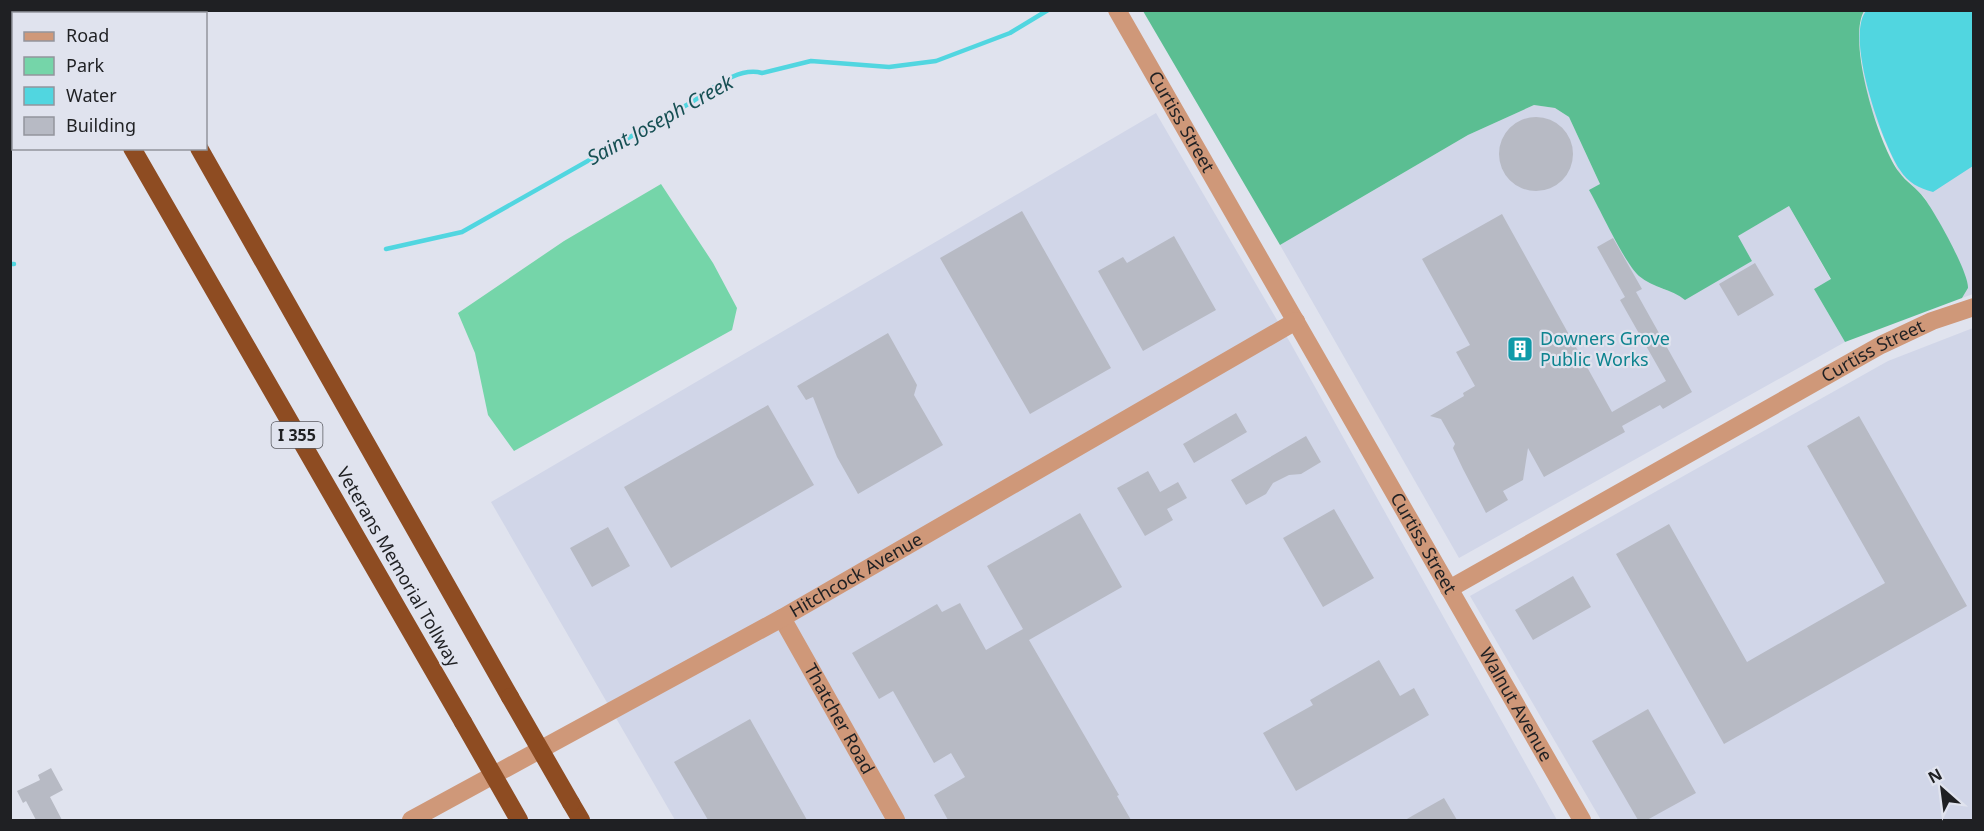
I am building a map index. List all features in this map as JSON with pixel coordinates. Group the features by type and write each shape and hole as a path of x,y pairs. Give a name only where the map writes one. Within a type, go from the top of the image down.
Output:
{"highway":[{"name":"Veterans Memorial Tollway","path":"133,150 519,820"},
{"name":"Veterans Memorial Tollway","path":"200,150 581,820"}],"street":[{"name":"Curtiss Street","path":"1117,10 1449,589 1881,345 1915,328 1974,307"},
{"name":"Hitchcock Avenue","path":"411,820 782,618 1296,321"},
{"name":"Walnut Avenue","path":"1449,589 1582,820"},
{"name":"Thatcher Road","path":"782,618 896,820"}],"shaded area":[{"path":"1864,11 1973,11 1973,294 1962,298 1968,288 1925,198 1898,171 1867,100 1858,35"},
{"path":"1534,105 1555,108 1569,117 1600,184 1590,191 1635,272 1660,288 1678,294 1752,261 1737,236 1789,206 1831,280 1814,289 1845,342 1459,558 1280,245 1468,135"},
{"path":"1156,113 1291,344 1557,820 675,820 491,502"},
{"path":"1973,328 1973,820 1601,820 1470,596 1888,361"}],"green space":[{"path":"1143,11 1864,11 1860,25 1859,45 1862,68 1882,139 1899,172 1921,194 1936,216 1963,270 1968,288 1962,298 1845,342 1814,289 1831,279 1789,206 1738,236 1752,261 1685,300 1644,280 1633,270 1589,190 1600,184 1569,117 1555,108 1534,105 1468,135 1280,245"},
{"path":"661,184 713,263 737,308 732,330 514,451 488,415 475,353 458,313 564,241"}],"water":[{"path":"1866,11 1973,11 1973,166 1933,192 1910,182 1900,170 1884,137 1868,90 1863,66 1860,43 1861,24"}],"building":[{"path":"1536,117 1550,120 1562,128 1570,140 1573,154 1570,168 1562,180 1550,188 1536,191 1522,188 1510,180 1502,168 1499,154 1502,140 1510,128 1522,120"},
{"path":"1022,211 1111,368 1030,414 940,258"},
{"name":"Downers Grove Public Works","path":"1502,214 1612,412 1666,381 1620,300 1625,297 1597,247 1613,238 1642,289 1636,292 1692,392 1663,409 1660,405 1622,426 1625,432 1544,477 1528,448 1523,480 1503,491 1508,500 1486,513 1453,448 1455,444 1441,419 1430,416 1464,396 1463,393 1475,386 1456,352 1470,345 1422,259"},
{"path":"1174,236 1216,310 1143,351 1098,271 1123,257 1127,263"},
{"path":"1755,263 1774,295 1738,316 1719,284"},
{"path":"888,333 917,385 914,395 943,445 858,494 837,457 813,397 806,400 797,386"},
{"path":"768,405 814,485 671,568 624,487"},
{"path":"1236,413 1247,432 1194,463 1183,444"},
{"path":"1859,416 1967,606 1724,744 1616,554 1669,524 1747,662 1885,583 1807,446"},
{"path":"1306,436 1321,462 1301,474 1289,475 1273,483 1266,494 1246,505 1231,480"},
{"path":"1148,471 1160,492 1178,482 1187,498 1167,509 1173,520 1145,536 1117,488"},
{"path":"1334,509 1374,578 1323,607 1283,538"},
{"path":"1080,513 1122,587 1029,640 1119,795 1117,796 1131,820 948,820 934,795 965,777 951,753 934,763 893,691 879,699 852,653 937,604 942,612 960,603 986,650 1023,629 987,566"},
{"path":"608,527 630,566 592,587 570,548"},
{"path":"1573,576 1591,607 1533,640 1515,610"},
{"path":"1379,660 1400,696 1414,688 1429,715 1296,791 1263,733 1313,705 1310,700"},
{"path":"1648,709 1696,793 1647,820 1638,820 1592,741"},
{"path":"750,719 807,820 708,820 674,762"},
{"path":"51,768 63,790 50,797 62,820 36,820 26,801 23,803 17,791 40,780 38,775"},
{"path":"1444,798 1457,820 1405,820"}],"waterway":[{"name":"Saint Joseph Creek","path":"386,249 462,232 734,76 753,72 762,73 811,61 889,67 936,61 1010,33 1048,10"}],"place":[{"name":"Downers Grove Public Works","path":"1520,349"}]}
